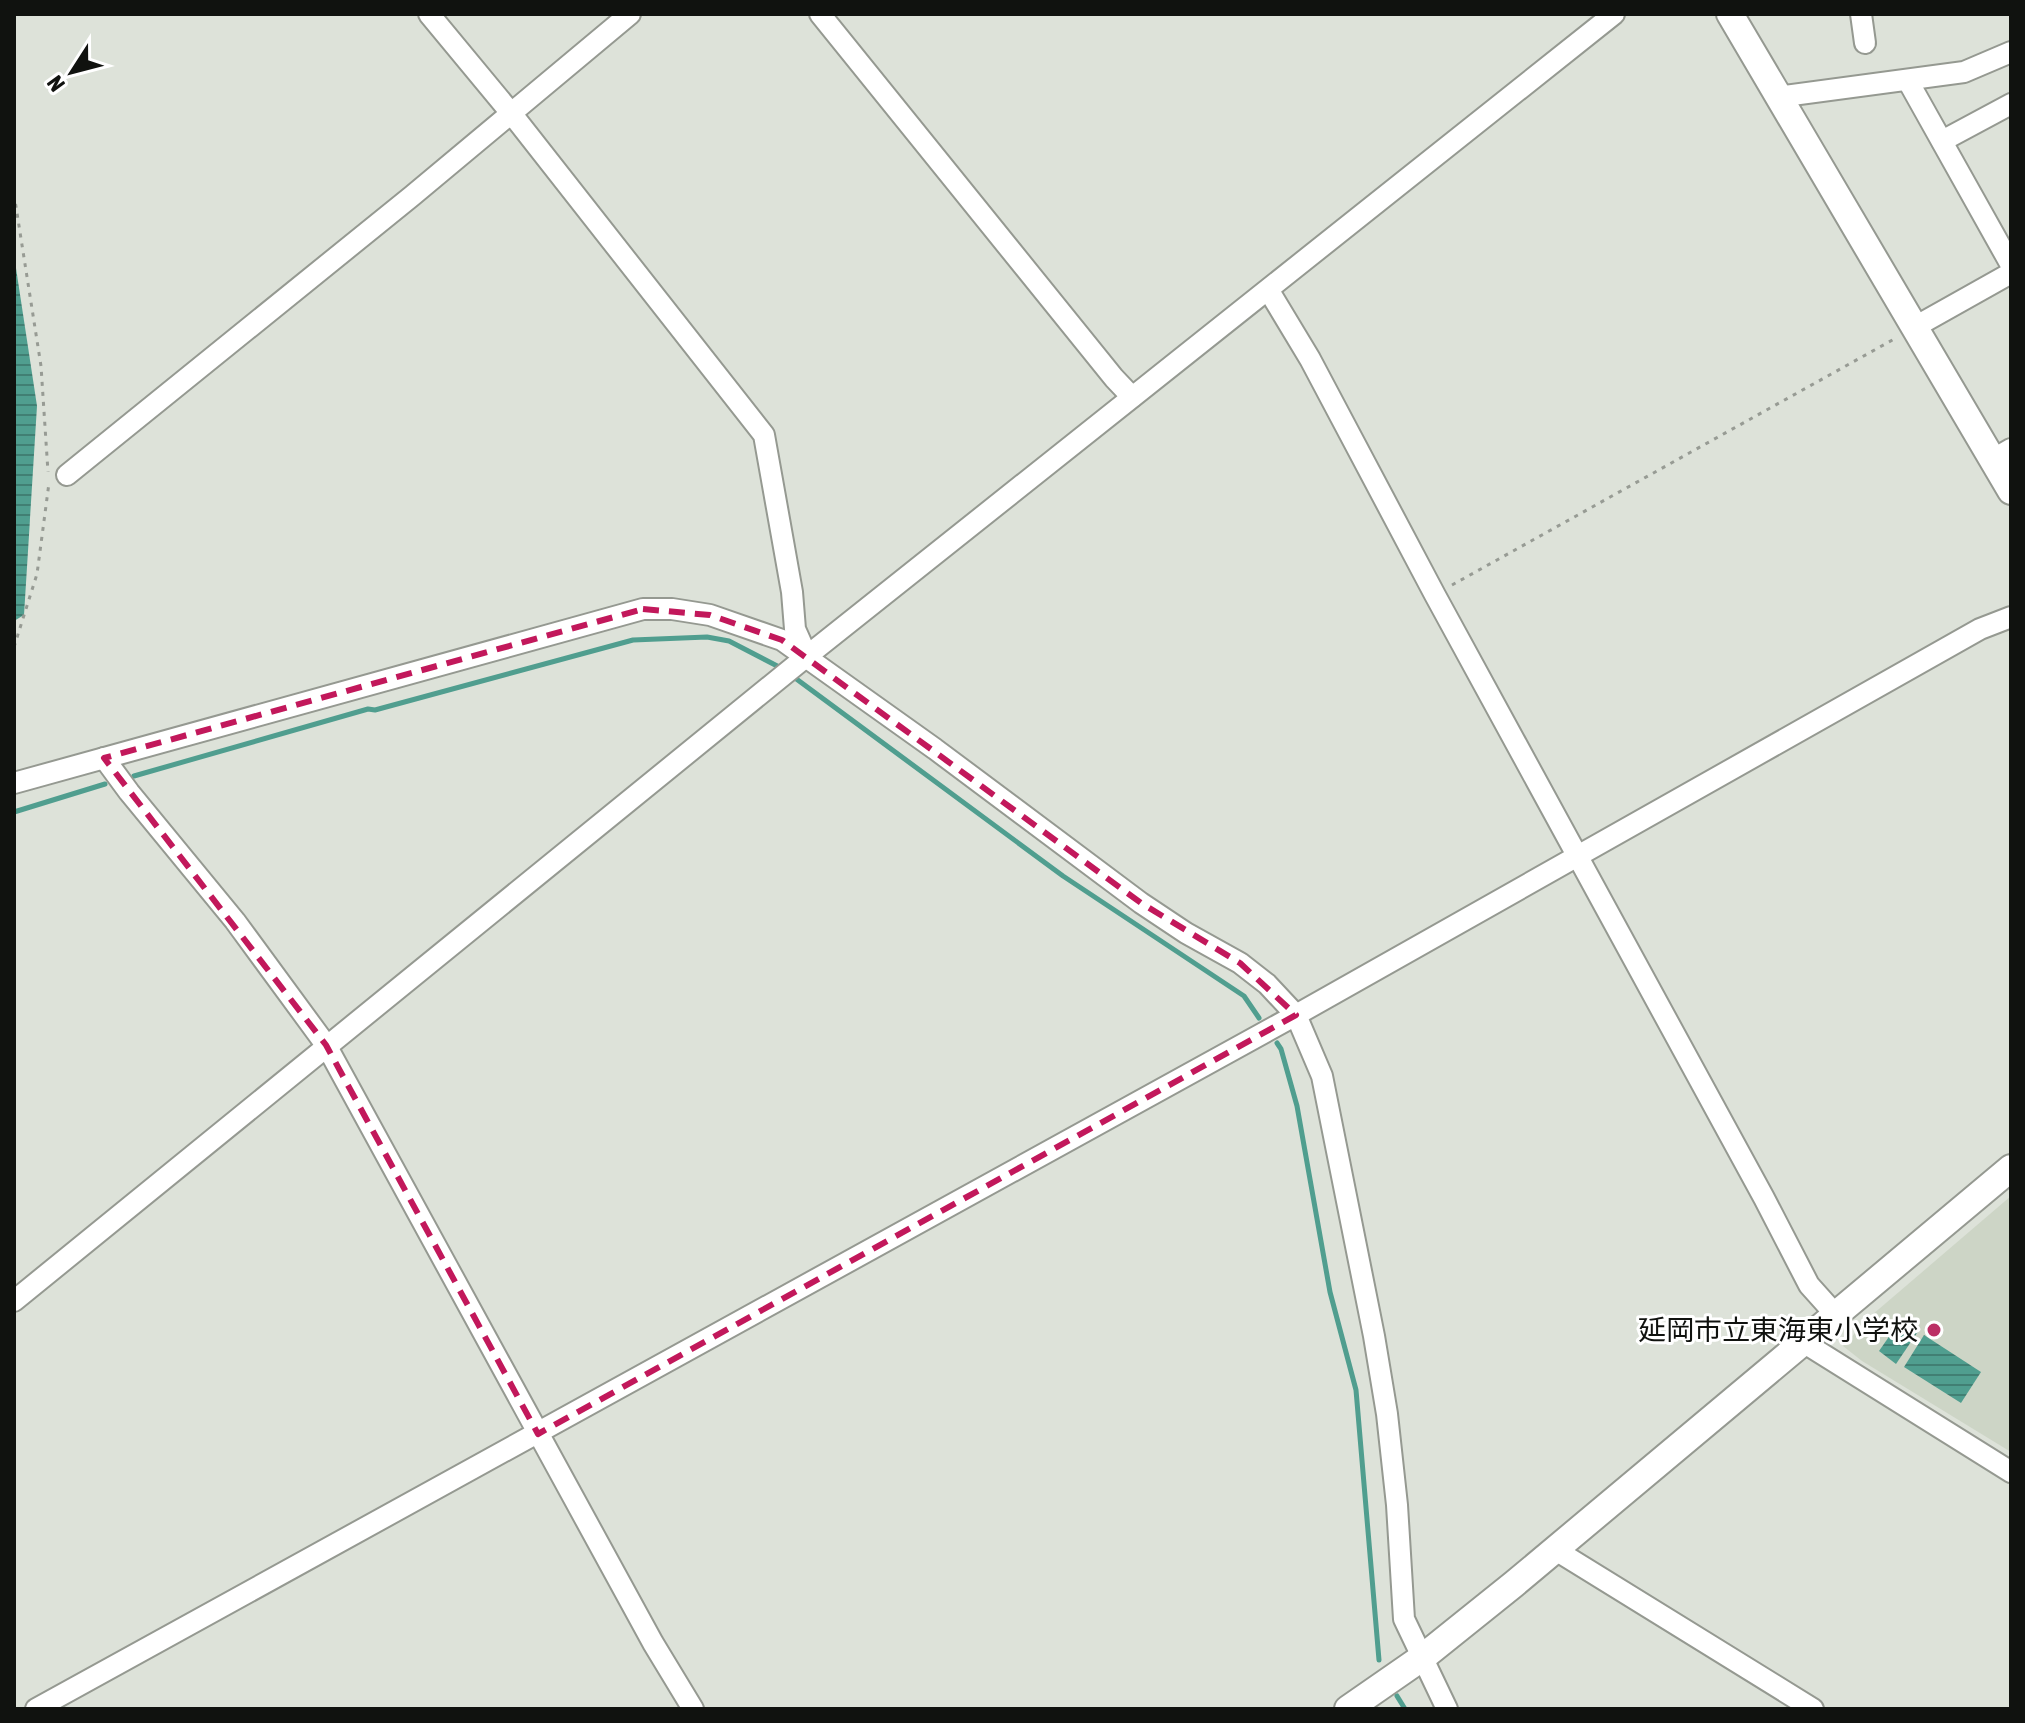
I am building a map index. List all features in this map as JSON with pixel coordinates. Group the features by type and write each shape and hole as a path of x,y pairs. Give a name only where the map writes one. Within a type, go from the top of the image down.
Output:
{"street":[{"path":"429,14 511,113 764,435 792,592 795,629 807,656"},
{"path":"67,475 630,14"},
{"path":"820,14 1132,397"},
{"path":"14,1301 807,656 1614,14"},
{"path":"1730,14 1913,328 2001,454 2011,491"},
{"path":"1861,14 1865,43"},
{"path":"1777,97 1964,72 2011,52"},
{"path":"1908,81 2011,265"},
{"path":"1942,141 2011,104"},
{"path":"1913,328 2011,273"},
{"path":"1269,291 1310,359 1809,1285 1835,1314"},
{"path":"14,783 643,609 672,609 710,615 782,640 807,656 1129,891 1141,903 1240,963 1267,984 1296,1015 1322,1076 1374,1336 1393,1475 1404,1619 1447,1709"},
{"path":"36,1709 1296,1015 1580,857 1617,831 1980,629 2011,617"},
{"path":"104,758 235,921 326,1045 653,1643 693,1709"},
{"path":"1348,1709 1423,1657 2011,1168"},
{"path":"1803,1342 2011,1472"},
{"path":"1554,1549 1813,1709"}],"path":[{"path":"14,194 41,366 49,483 37,574 14,647"},
{"path":"1435,595 1913,328"}],"highlighted area":[{"path":"643,609 710,615 782,640 1141,903 1240,963 1296,1015 538,1434 326,1045 104,758"}],"shaded area":[{"name":"延岡市立東海東小学校","path":"2011,1196 2011,1452 1862,1361 1843,1346 1872,1315"}],"water":[{"path":"14,255 37,406 24,615 14,621"},
{"path":"1902,1318 1919,1330 1896,1364 1879,1351"},
{"path":"1924,1335 1981,1372 1961,1403 1904,1367"}],"waterway":[{"path":"134,776 368,709 375,710 633,640 707,637 729,641 783,669"},
{"path":"791,675 1063,876 1244,996 1259,1018"},
{"path":"14,812 105,784"},
{"path":"1277,1043 1297,1106 1330,1292 1356,1390 1379,1660"},
{"path":"1397,1696 1405,1709"}],"place":[{"name":"延岡市立東海東小学校","path":"1934,1330"}]}
